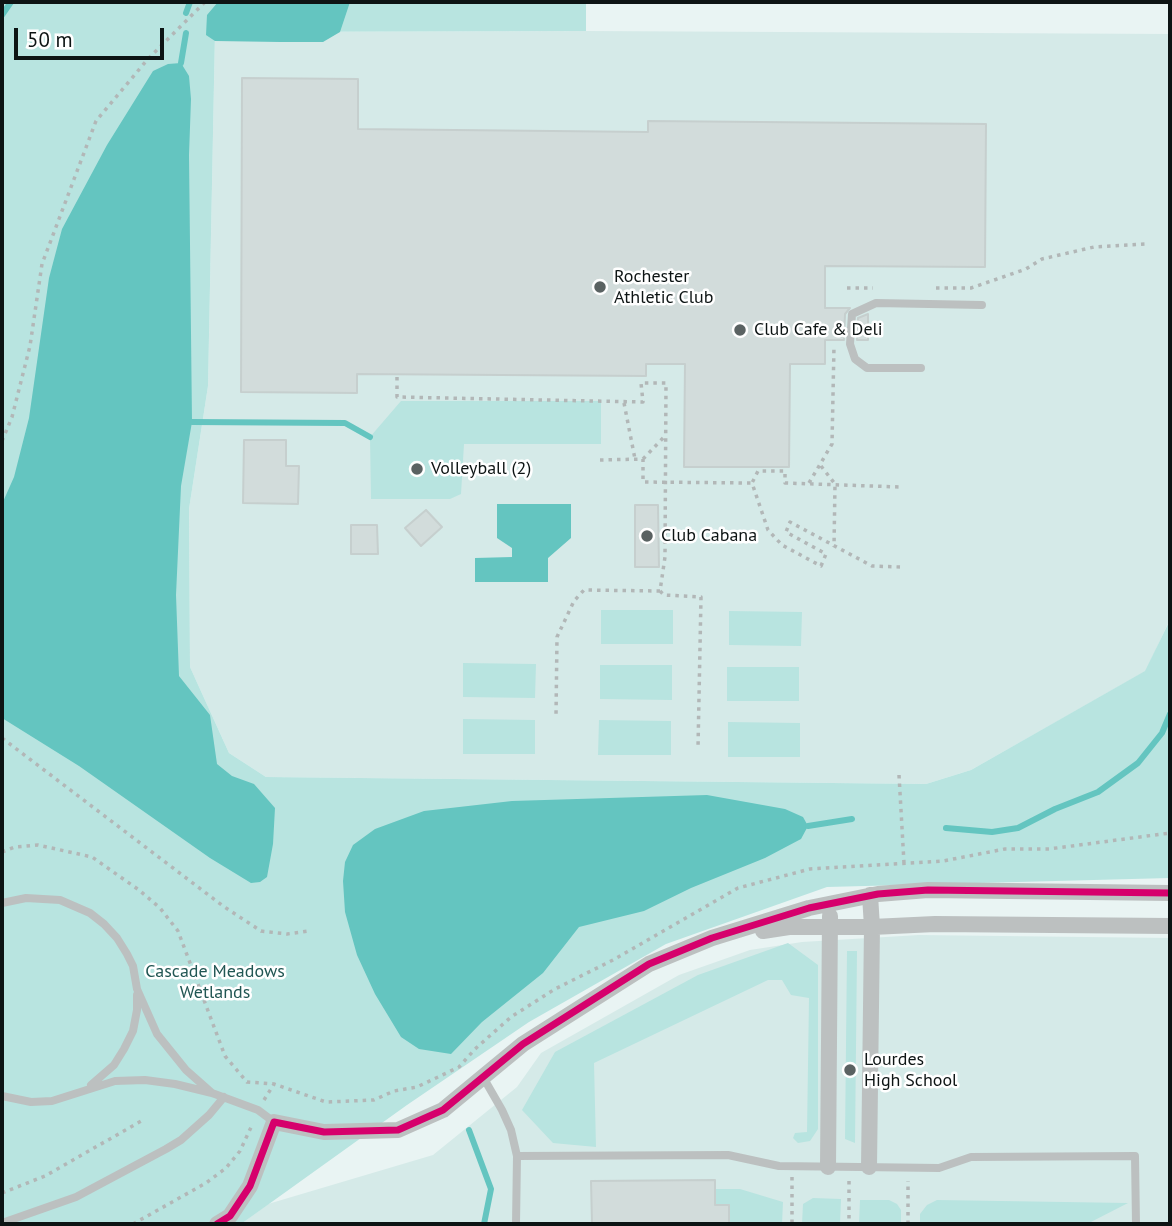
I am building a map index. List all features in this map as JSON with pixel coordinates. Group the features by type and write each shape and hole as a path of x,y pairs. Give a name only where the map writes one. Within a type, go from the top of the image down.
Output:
{"street":[{"path":"217,1224 230,1216 250,1186 274,1122 324,1132 398,1130 443,1111 533,1037 649,964 712,938 831,903 870,895 928,890 1170,893"},
{"path":"869,1167 872,927 870,895"},
{"path":"828,1167 831,903"},
{"path":"712,938 789,927 935,924 1170,926"}],"lane":[{"path":"921,368 867,368 855,359 850,344 852,314 876,303 982,305"},
{"path":"2,903 43,897 74,905 90,913 117,938 132,966 137,989 157,1034 186,1070 212,1093"},
{"path":"86,1089 114,1065 124,1049 137,1010 137,989"},
{"path":"483,1077 511,1130 517,1156 516,1224"},
{"path":"2,1096 31,1102 52,1101 115,1081 145,1080 212,1093 258,1111 274,1122"},
{"path":"2,1223 76,1197 166,1149 181,1140 209,1115 224,1097"},
{"path":"517,1156 728,1155 779,1166 939,1168 971,1157 1135,1156 1136,1224"}],"path":[{"path":"2,441 12,417 30,346 42,264 96,121 147,60 205,2"},
{"path":"929,288 971,288 1026,269 1042,259 1094,247 1146,244"},
{"path":"847,288 874,288"},
{"path":"809,483 832,444 834,346"},
{"path":"397,377 397,397 643,402 641,383 666,383 665,557 660,592"},
{"path":"624,402 635,459"},
{"path":"665,436 643,459 643,482 752,483"},
{"path":"600,460 643,459"},
{"path":"821,465 835,484 834,547"},
{"path":"900,487 785,483 785,471 758,471 752,483 768,530 782,545 821,566 826,554 786,532 790,522 872,566 900,567"},
{"path":"556,716 557,637 573,601 584,590 660,592 664,595 701,597 698,748"},
{"path":"2,738 223,906 261,931 287,934 309,931"},
{"path":"899,775 904,863 943,862 1005,849 1049,849 1170,833"},
{"path":"2,852 15,847 38,845 92,857 160,908 178,931 225,1056 247,1082 274,1084 326,1101 374,1100 394,1091"},
{"path":"133,1224 206,1183 226,1168 240,1151 274,1084"},
{"path":"2,1192 45,1176 143,1120"},
{"path":"792,1166 792,1224"},
{"path":"849,1167 849,1224"},
{"path":"908,1167 908,1224"}],"shaded area":[{"name":"Rochester Athletic Club","path":"215,32 1170,34 1170,619 1146,671 971,770 926,784 266,777 229,753 190,667 189,509 208,386"},
{"name":"Lourdes High School","path":"919,935 1170,938 1170,1224 241,1224 268,1204 433,1155 517,1087 541,1053 679,975 750,950 802,942"}],"green space":[{"name":"Cascade Meadows Wetlands","path":"2,2 586,2 586,31 215,32 208,386 189,509 190,667 229,753 266,777 926,784 971,770 1145,671 1170,620 1170,878 827,887 666,944 529,1022 407,1105 241,1224 2,1224"},
{"path":"401,401 601,401 601,444 464,444 461,494 450,499 371,499 370,437"},
{"path":"601,610 673,610 673,644 601,644"},
{"path":"729,611 802,612 801,646 729,645"},
{"path":"463,663 536,664 535,698 463,697"},
{"path":"600,665 672,665 672,700 600,699"},
{"path":"727,667 799,667 799,701 727,701"},
{"path":"463,719 535,720 535,754 463,754"},
{"path":"599,720 671,721 671,755 598,755"},
{"path":"728,722 800,723 800,757 728,757"},
{"path":"788,943 818,965 818,1129 810,1141 798,1143 793,1138 795,1133 807,1132 809,998 791,995 782,980 768,980 594,1063 596,1147 553,1143 522,1110 555,1052 698,975"},
{"path":"847,951 857,951 855,1143 845,1139"},
{"path":"715,1189 740,1189 783,1202 782,1224 729,1224 729,1205 715,1205"},
{"path":"813,1198 841,1199 840,1224 802,1224 803,1204"},
{"path":"860,1200 889,1200 897,1204 901,1210 901,1224 859,1224"},
{"path":"937,1200 1128,1203 1087,1224 920,1224 920,1214 927,1205"}],"water":[{"path":"218,2 350,2 340,32 323,42 280,42 215,41 206,35 207,15"},
{"path":"181,63 189,76 191,99 189,155 192,422 181,486 176,595 179,676 210,715 217,764 232,776 254,784 275,808 273,844 267,877 260,882 251,883 210,858 79,766 2,718 2,504 14,477 29,418 49,278 62,229 107,145 153,71 168,64"},
{"path":"497,504 571,504 571,538 548,558 548,582 475,582 475,558 512,557 512,548 497,538"},
{"path":"707,795 785,809 803,817 808,826 801,839 765,858 691,888 644,911 579,927 543,973 482,1022 451,1054 419,1049 401,1037 375,994 357,955 345,912 345,862 353,845 375,829 424,811 512,801"}],"building":[{"name":"Rochester Athletic Club","path":"242,78 358,79 358,129 648,132 648,121 986,124 985,267 825,266 825,308 850,308 845,314 844,340 825,340 825,364 790,364 789,467 684,467 685,364 646,364 646,376 357,374 357,393 241,392"},
{"path":"868,314 868,340 857,340 858,318"},
{"path":"244,440 286,440 286,466 299,466 298,504 243,503"},
{"name":"Club Cabana","path":"635,505 658,505 659,567 635,567"},
{"path":"426,510 442,527 421,546 405,528"},
{"path":"351,525 377,525 378,554 351,554"},
{"path":"715,1180 715,1205 729,1205 729,1224 592,1224 591,1181"}],"waterway":[{"path":"2,15 11,2"},
{"path":"186,13 190,2"},
{"path":"181,63 186,33"},
{"path":"192,422 345,423 370,437"},
{"path":"946,828 992,832 1018,828 1055,809 1098,792 1138,763 1162,733 1170,714"},
{"path":"808,826 852,819"},
{"path":"469,1130 491,1189 484,1224"}],"cycle path":[{"path":"217,1224 230,1216 250,1186 274,1122 324,1132 398,1130 443,1110 523,1044 649,964 712,938 809,908 878,894 928,890 1170,893"}],"place":[{"name":"Rochester Athletic Club","path":"600,287"},
{"name":"Club Cafe & Deli","path":"740,330"},
{"name":"Volleyball (2)","path":"417,469"},
{"name":"Club Cabana","path":"647,536"},
{"name":"Lourdes High School","path":"850,1070"}]}
